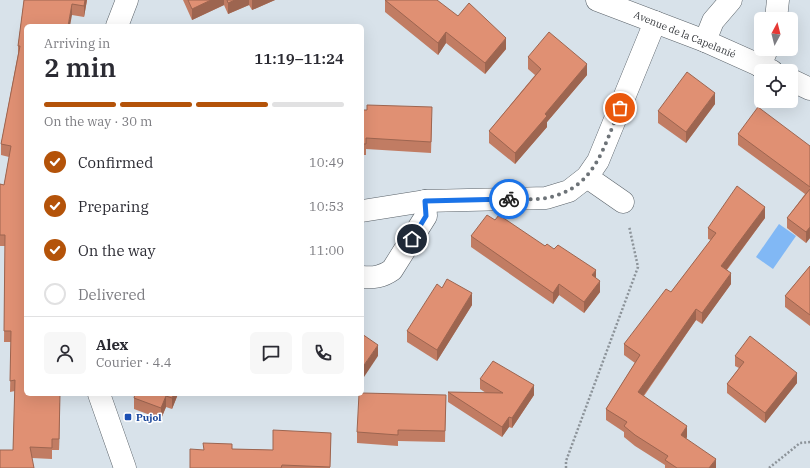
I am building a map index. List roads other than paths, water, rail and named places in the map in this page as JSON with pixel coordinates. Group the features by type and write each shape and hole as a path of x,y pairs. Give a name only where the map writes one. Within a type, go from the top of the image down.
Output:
{"street":[{"path":"118,24 127,0"},
{"name":"Avenue de la Capelanié","path":"597,0 705,41 766,62"},
{"path":"705,41 713,21 731,0"},
{"path":"777,12 778,0"},
{"path":"364,211 425,201 546,198 569,191 587,177 598,161 655,22"},
{"path":"798,83 810,89"},
{"path":"587,177 624,202"},
{"path":"364,277 384,276 392,270 426,216 425,201"},
{"path":"100,396 125,468"}],"water":[{"path":"779,224 796,236 773,269 756,257"}],"place":[{"name":"Pujol","path":"128,417"}]}
